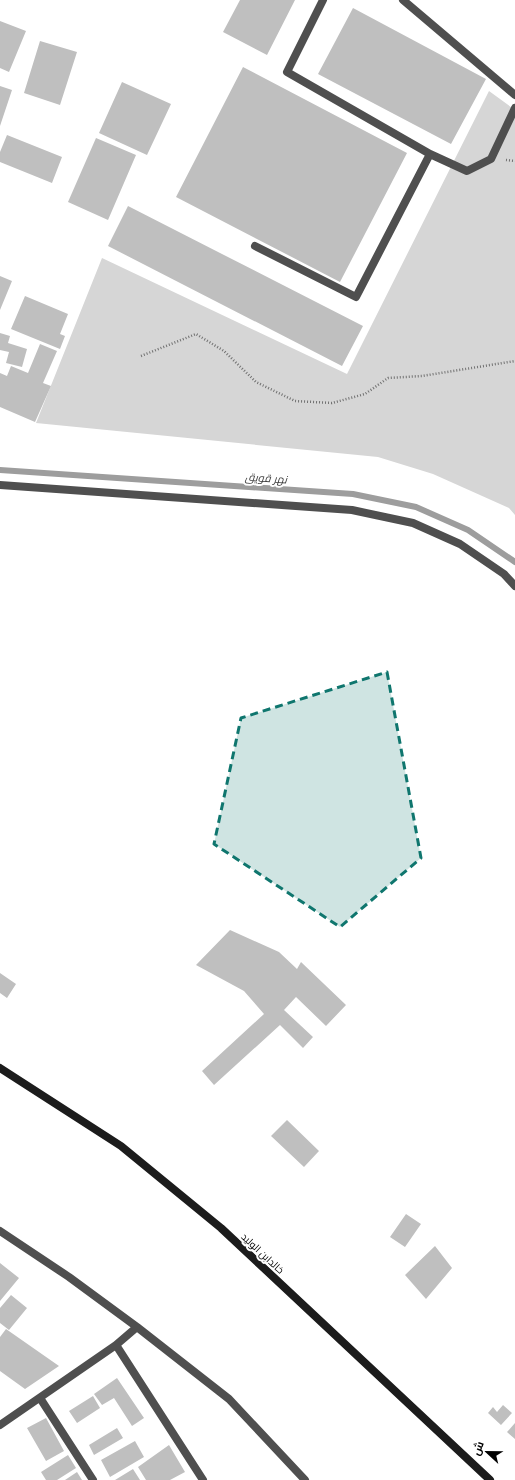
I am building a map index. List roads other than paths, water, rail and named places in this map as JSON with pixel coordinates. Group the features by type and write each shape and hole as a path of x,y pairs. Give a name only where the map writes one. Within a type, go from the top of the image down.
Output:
{"main road":[{"name":"خالدابن الوليد","path":"0,1068 121,1146 221,1228 490,1480"}],"street":[{"path":"323,0 286,72 430,154 467,172 491,159 515,108"},
{"path":"403,0 515,95"},
{"path":"255,246 356,297 430,154"},
{"path":"0,485 352,510 413,523 460,544 504,574 515,586"},
{"path":"0,1231 69,1277 137,1327 229,1399 305,1480"},
{"path":"0,1425 116,1346 137,1327"},
{"path":"116,1346 203,1480"},
{"path":"40,1398 93,1480"}],"waterway":[{"name":"نهر قويق","path":"0,470 353,494 416,507 468,530 515,562"}]}
